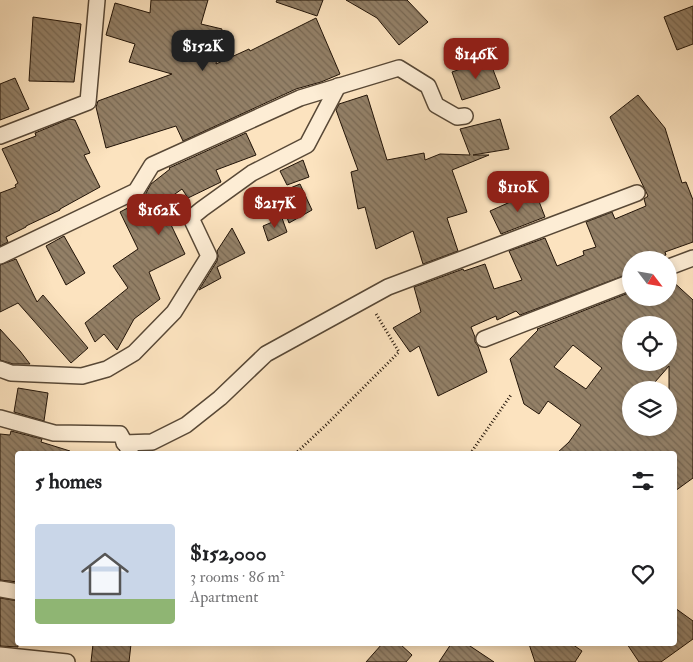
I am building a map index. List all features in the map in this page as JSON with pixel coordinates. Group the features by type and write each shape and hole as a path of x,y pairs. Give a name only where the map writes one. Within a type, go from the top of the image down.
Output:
{"street":[{"path":"0,136 88,102 97,0"},
{"path":"0,256 136,191 152,165 300,98 338,86 399,68 428,86 436,105 457,117 466,116"},
{"path":"0,369 11,373 82,376 107,369 134,353 174,312 209,256 191,218 252,173 307,145 338,86"},
{"path":"0,418 54,433 120,434 128,448 152,442 186,425 220,398 266,354 388,287 637,193"},
{"path":"678,264 693,258"},
{"path":"484,339 622,285"},
{"path":"0,589 15,592"},
{"path":"0,655 67,662"}],"path":[{"path":"298,451 399,352 367,299"},
{"path":"472,451 511,395"}],"building":[{"path":"151,0 208,0 201,24 222,29 216,64 249,49 250,51 316,18 340,74 296,89 183,141 176,126 106,148 96,107 98,101 172,74 129,62 135,44 106,35 115,3 150,13"},
{"path":"277,0 323,0 317,16 276,2"},
{"path":"346,0 407,0 428,22 399,45 377,18"},
{"path":"693,6 693,44 677,50 664,17"},
{"path":"33,17 81,24 74,82 29,81"},
{"path":"489,59 500,88 462,100 452,72"},
{"path":"15,78 29,109 0,120 0,84"},
{"path":"367,95 387,160 424,153 425,160 440,154 470,155 460,129 500,119 509,149 473,155 489,155 452,170 467,212 447,218 458,251 423,264 413,231 376,249 365,207 358,209 351,172 358,170 336,110 339,104"},
{"path":"638,95 665,128 682,183 686,182 693,200 693,242 668,251 622,251 622,276 520,315 516,311 497,320 496,316 471,327 487,372 438,396 419,346 410,352 393,328 421,312 414,287 463,269 464,271 485,264 494,289 522,280 509,251 545,238 557,266 584,255 583,251 596,247 586,222 612,212 615,219 646,206 644,199 648,196 610,117"},
{"path":"69,119 75,120 90,153 84,155 100,187 60,210 6,237 8,242 0,246 0,193 16,187 15,185 18,183 2,149 36,136 35,133"},
{"path":"246,133 256,155 216,170 221,182 188,198 182,189 161,204 185,254 149,272 160,299 134,319 117,350 104,334 95,342 85,323 128,288 113,266 138,249 120,212 145,199 151,184 169,168"},
{"path":"303,160 309,177 287,185 280,171"},
{"path":"300,184 312,210 289,223 278,193"},
{"path":"535,191 545,217 501,234 490,211"},
{"path":"282,218 287,232 268,241 263,226"},
{"path":"232,228 245,253 217,267 221,278 199,290 217,261 217,251"},
{"path":"64,236 85,273 66,285 46,246"},
{"path":"16,259 37,302 43,295 88,348 71,363 18,303 0,312 0,265"},
{"path":"678,286 693,300 693,478 677,490 677,451 559,451 569,442 581,425 548,401 539,414 524,404 510,359 537,329 622,296 622,306 678,306","holes":["622,316 677,316 677,371 669,371 669,381 677,381 677,436 622,436 622,381 656,381 665,371 622,371","573,345 602,368 586,389 554,367"]},
{"path":"0,329 30,364 13,364 0,360"},
{"path":"18,388 48,393 44,421 14,412"},
{"path":"11,431 42,439 41,442 70,451 15,451 15,582 0,580 0,434 10,435"},
{"path":"0,598 15,600 15,646 18,647 0,646"},
{"path":"677,609 693,621 693,639 661,662 639,662 628,646 677,646"},
{"path":"93,646 131,646 129,662 91,662"},
{"path":"380,646 402,646 412,655 406,662 366,662"},
{"path":"450,646 470,646 494,662 439,662"},
{"path":"530,646 575,646 582,651 575,662 535,662"}]}
